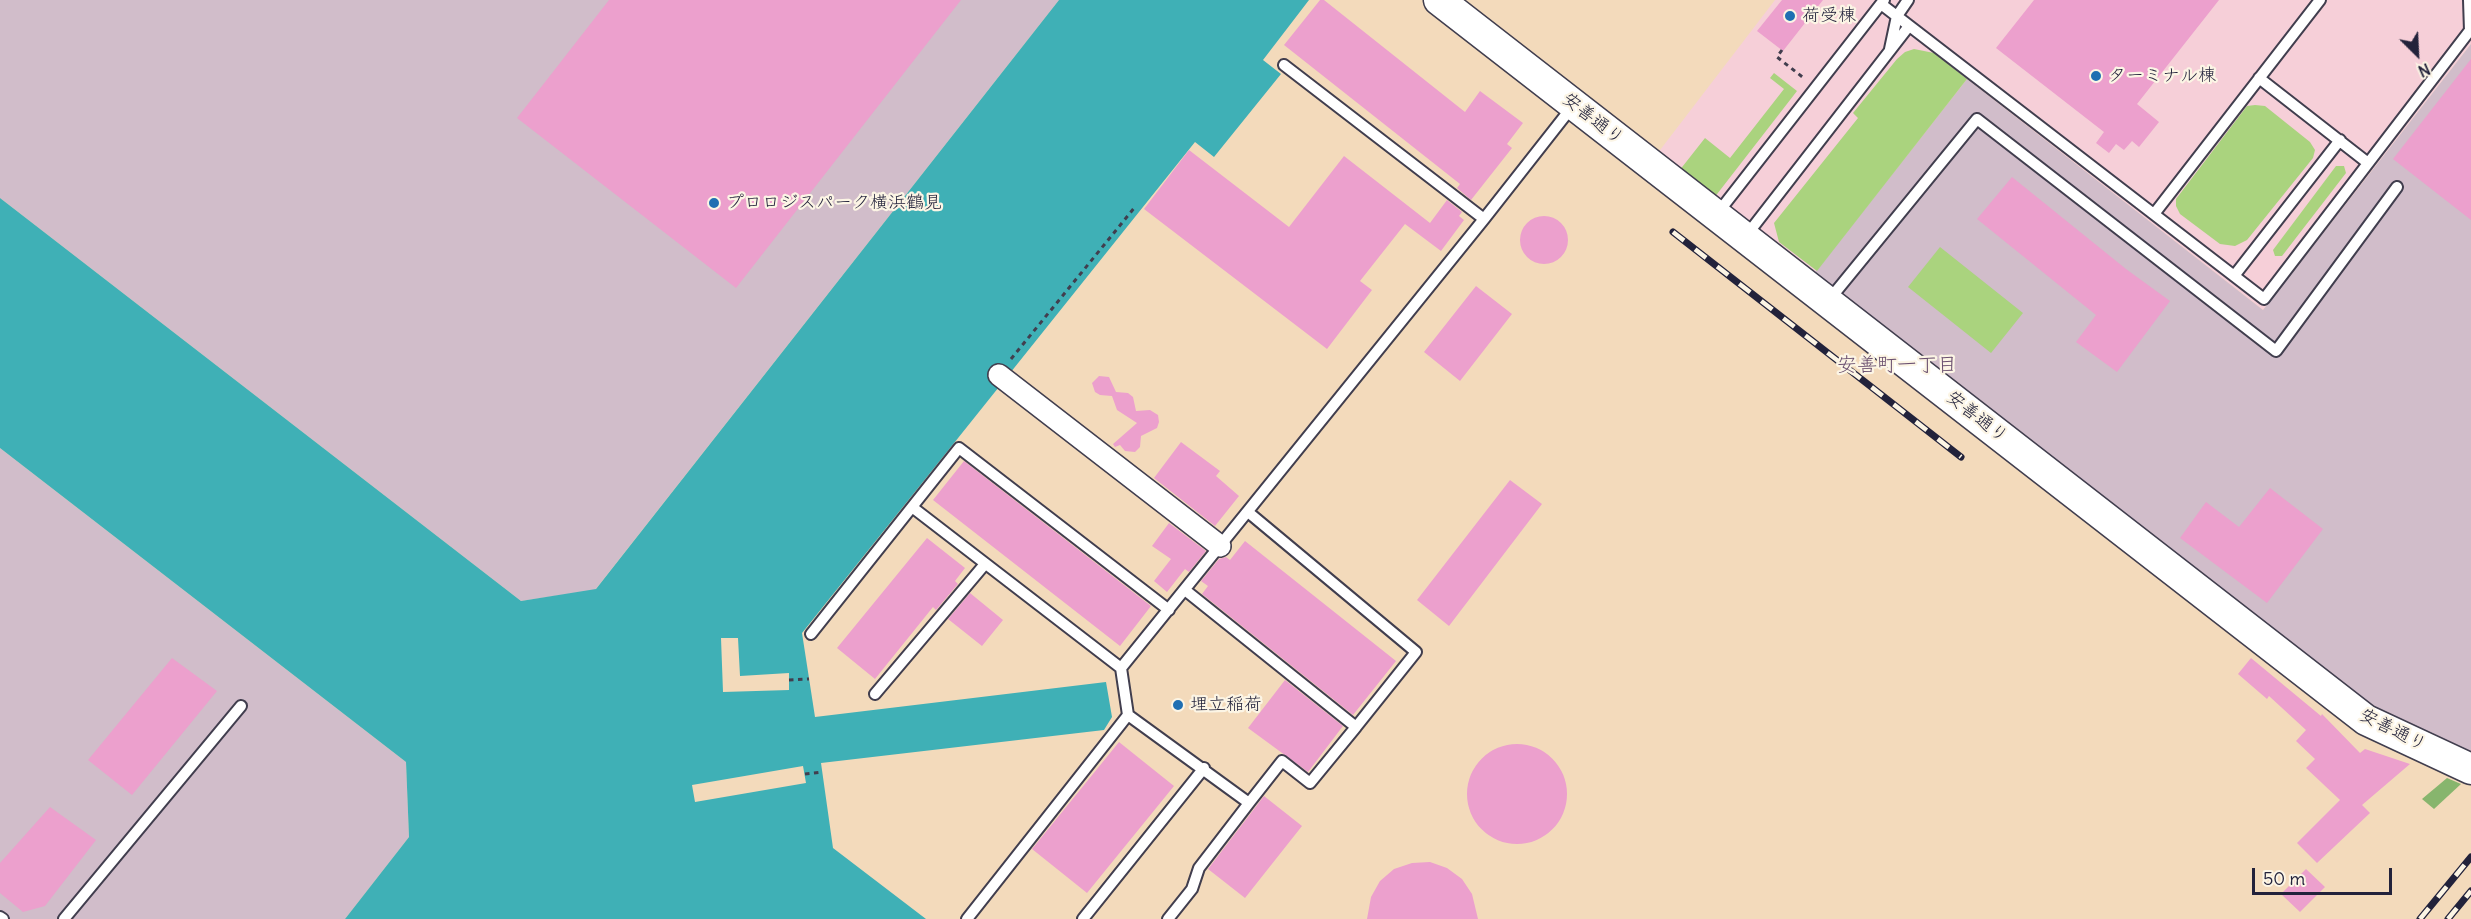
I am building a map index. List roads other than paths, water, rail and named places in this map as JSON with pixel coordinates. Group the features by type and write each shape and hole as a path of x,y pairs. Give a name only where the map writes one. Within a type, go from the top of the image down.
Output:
{"street":[{"name":"安善通り","path":"1439,0 2366,720 2471,769"},
{"path":"999,375 1220,546"}],"lane":[{"path":"1889,52 1897,16 1908,0"},
{"path":"2154,214 2320,0"},
{"path":"1717,214 1883,2 1897,16 2264,299 2470,30 2469,0"},
{"path":"1745,237 1910,26"},
{"path":"1284,65 1484,219"},
{"path":"2259,78 2368,163"},
{"path":"1121,668 1484,219 1574,104"},
{"path":"1828,301 1977,119 2276,351 2397,187"},
{"path":"2234,276 2340,140"},
{"path":"811,633 959,448 1169,610"},
{"path":"912,507 1121,668 1128,715 1204,768 1249,803"},
{"path":"1168,919 1192,889 1199,868 1282,761 1310,783 1416,652 1248,512"},
{"path":"875,694 985,564"},
{"path":"1185,590 1356,728"},
{"path":"64,919 241,706"},
{"path":"967,919 1128,715"},
{"path":"1083,919 1204,768"}],"water":[{"path":"1059,0 1309,0 1263,60 1281,74 1214,157 1195,142 802,633 815,717 1106,682 1112,717 1104,730 821,763 833,848 926,919 345,919 409,837 406,762 0,448 0,198 521,601 596,589"}],"railway":[{"path":"1673,232 1961,457"},
{"path":"2420,919 2471,857"},
{"path":"2448,919 2471,891"}],"place":[{"name":"荷受棟","path":"1790,16"},
{"name":"ターミナル棟","path":"2096,76"},
{"name":"プロロジスパーク横浜鶴見","path":"714,203"},
{"name":"埋立稲荷","path":"1178,705"}],"district":[{"name":"安善町一丁目","path":"1897,365"}]}
